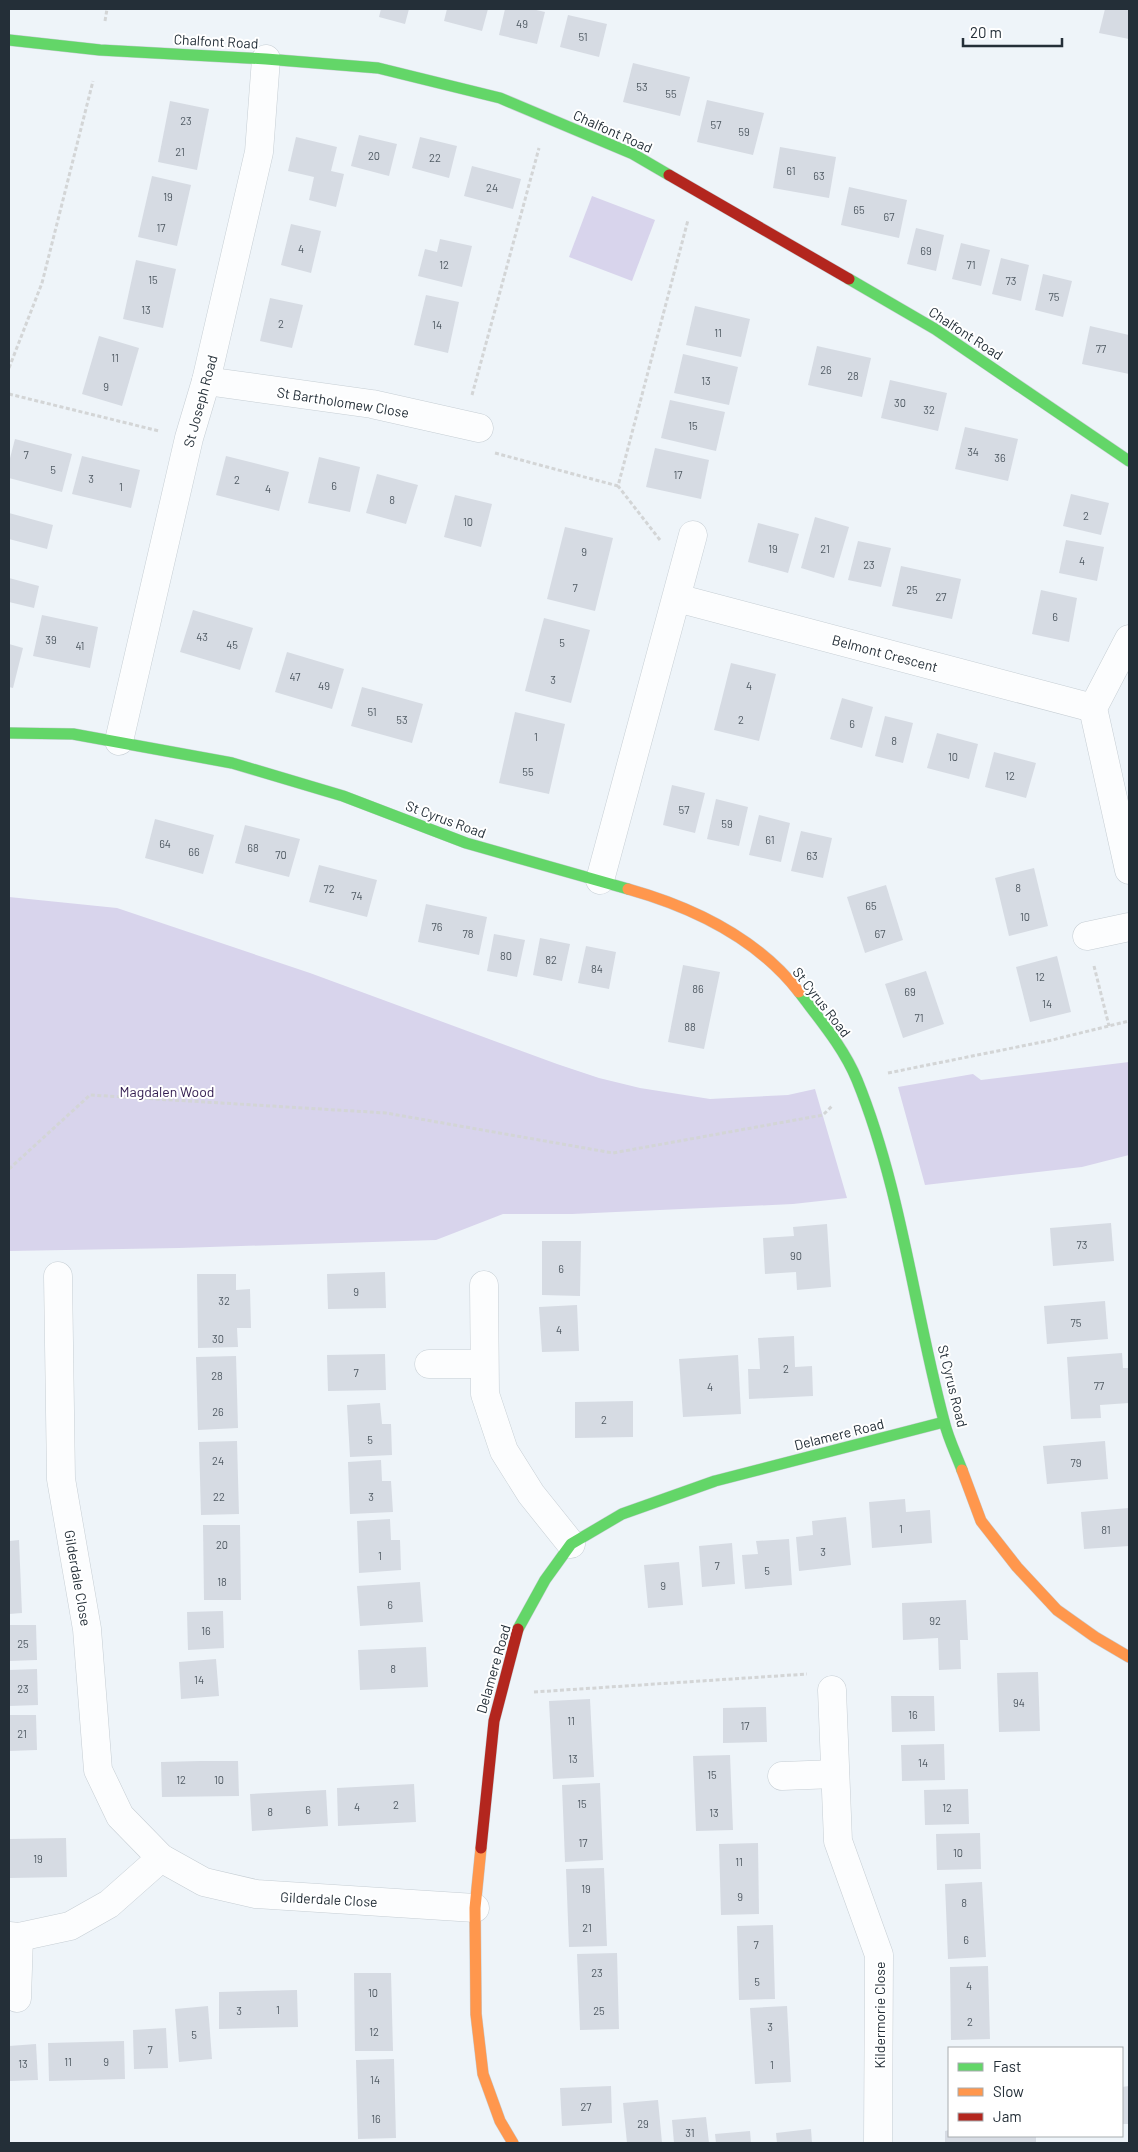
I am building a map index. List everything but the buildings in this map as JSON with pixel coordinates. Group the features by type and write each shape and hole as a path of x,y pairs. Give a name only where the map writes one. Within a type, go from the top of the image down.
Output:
{"street":[{"name":"Chalfont Road","path":"9,40 100,50 266,59 378,68 500,98 633,154 696,190 935,329 1129,461"},
{"name":"St Joseph Road","path":"119,741 189,438 206,381 259,152 266,59"},
{"name":"St Bartholomew Close","path":"206,381 372,404 471,427"},
{"path":"600,880 657,662 677,598 693,536"},
{"name":"Belmont Crescent","path":"677,598 1093,708"},
{"path":"1129,639 1093,708 1129,870"},
{"name":"St Cyrus Road","path":"9,733 74,734 232,763 343,796 466,843 660,898 725,927 760,953 794,987 810,1007 831,1034 858,1079 884,1161 903,1235 944,1422 981,1521 1016,1567 1057,1610 1095,1637 1129,1657"},
{"path":"1087,936 1129,927"},
{"name":"Gilderdale Close","path":"58,1276 61,1479 87,1629 98,1770 120,1816 161,1858 204,1882 256,1894 475,1908"},
{"path":"484,1285 485,1394 504,1451 531,1494 572,1544"},
{"path":"429,1364 484,1364"},
{"name":"Delamere Road","path":"513,2143 500,2121 483,2074 476,2014 475,1908 494,1721 516,1633 545,1580 572,1544 622,1514 716,1481 944,1422"},
{"name":"Kildermorie Close","path":"832,1690 838,1841 879,1956 878,2143"},
{"path":"782,1776 835,1774"},
{"path":"17,1998 14,1936 70,1926 109,1904 161,1858"}],"path":[{"path":"9,368 42,283 100,50"},
{"path":"548,118 471,427 487,451 618,486 683,569"},
{"path":"618,486 696,190"},
{"path":"9,394 189,438"},
{"path":"1087,936 1109,1026"},
{"path":"9,1169 90,1095 386,1113 613,1153 823,1116 858,1079 1052,1040 1129,1021"},
{"path":"501,1694 826,1673 832,1690"}],"green space":[{"path":"592,196 655,220 632,281 569,257"},
{"name":"Magdalen Wood","path":"9,897 117,908 310,973 557,1064 599,1078 640,1088 710,1099 788,1095 815,1089 847,1198 793,1204 572,1214 503,1214 436,1240 9,1251"},
{"path":"1129,1062 1129,1155 1082,1167 925,1185 898,1087 973,1074 981,1080"}],"traffic: fast":[{"path":"9,40 100,50 266,59 378,68 500,98 633,154 669,175"},
{"path":"849,279 935,329 1129,461"},
{"path":"9,733 73,734 232,763 343,796 466,843 628,889"},
{"path":"799,992 831,1034 852,1068 872,1121 896,1206 933,1379 950,1440 962,1470"},
{"path":"518,1629 545,1580 571,1544 622,1514 715,1481 944,1422"}],"traffic: slow":[{"path":"628,889 676,905 722,927 764,956 799,992"},
{"path":"962,1470 981,1521 1017,1567 1057,1610 1095,1637 1129,1657"},
{"path":"481,1848 475,1908 476,2014 483,2074 500,2121 513,2143"}],"traffic: jam":[{"path":"669,175 849,279"},
{"path":"481,1848 494,1721 518,1629"}]}
